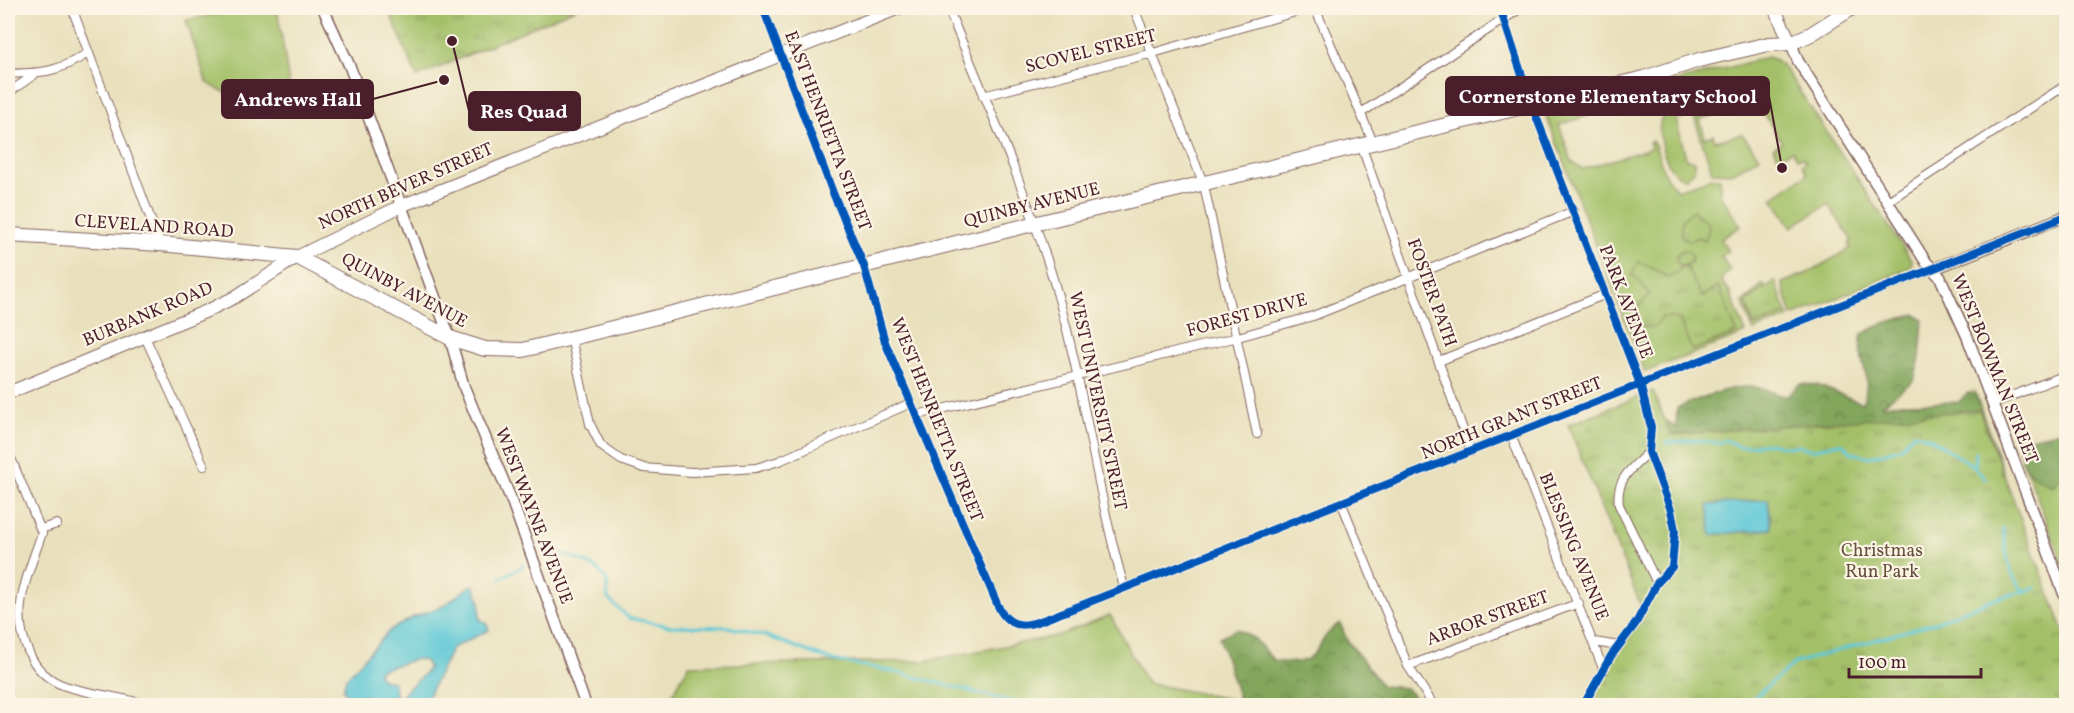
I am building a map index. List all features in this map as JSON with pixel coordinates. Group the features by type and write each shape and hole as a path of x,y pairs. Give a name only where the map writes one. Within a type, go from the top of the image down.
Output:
{"main road":[{"name":"NORTH BEVER STREET","path":"297,257 401,206 899,8"},
{"path":"1774,8 1791,43 1811,34 1852,8"},
{"name":"QUINBY AVENUE","path":"297,257 450,338 485,349 512,350 538,346 1033,224 1532,106 1644,78 1711,57 1768,44 1791,43"},
{"name":"CLEVELAND ROAD","path":"8,235 160,244 297,257"},
{"name":"BURBANK ROAD","path":"8,393 145,337 234,297 297,257"}],"street":[{"path":"72,8 160,244"},
{"name":"WEST WAYNE AVENUE","path":"323,8 350,67 450,338 464,387 513,504 586,705"},
{"name":"EAST HENRIETTA STREET","path":"763,8 833,193 864,266"},
{"name":"WEST UNIVERSITY STREET","path":"948,8 1050,270 1076,375 1111,543 1124,587"},
{"path":"1134,8 1204,184 1257,434"},
{"name":"SCOVEL STREET","path":"984,96 1153,53 1309,8"},
{"name":"FOSTER PATH","path":"1316,8 1360,113 1407,279 1471,452"},
{"name":"PARK AVENUE","path":"1500,8 1532,106 1640,384 1651,427 1649,452 1665,490 1675,530 1672,567 1657,582 1636,623 1583,705"},
{"path":"1360,113 1521,8"},
{"name":"WEST BOWMAN STREET","path":"1791,43 1798,61 1926,262 1940,277 1967,336 2067,599"},
{"path":"8,74 34,75 54,70 88,53"},
{"path":"8,93 34,75"},
{"path":"1888,201 2067,85"},
{"name":"FOREST DRIVE","path":"916,415 1238,337 1312,316 1574,211"},
{"name":"NORTH GRANT STREET","path":"988,583 1003,617 1013,624 1024,625 1342,504 2067,216"},
{"name":"WEST HENRIETTA STREET","path":"864,266 885,342 988,583"},
{"path":"1439,361 1606,294"},
{"path":"145,337 204,466"},
{"path":"571,337 590,424 601,446 621,460 644,468 692,472 756,468 779,461 911,403"},
{"path":"1993,403 2067,375"},
{"name":"BLESSING AVENUE","path":"1511,435 1604,671"},
{"path":"8,450 42,533 25,583 18,618 20,635 36,669 62,685 151,705"},
{"path":"1649,452 1623,476 1617,494 1618,505 1657,582"},
{"path":"1342,504 1408,666 1420,688 1434,705"},
{"path":"41,529 57,524"},
{"name":"ARBOR STREET","path":"1408,666 1579,603"},
{"path":"1594,642 1619,646"}],"green space":[{"path":"248,8 271,8 278,13 290,91 257,96 235,95 215,88 206,81 186,20"},
{"path":"388,8 577,8 417,77"},
{"path":"1768,57 1776,60 1785,69 1912,261 1910,268 1792,316 1782,283 1808,273 1851,248 1849,243 1852,241 1828,204 1792,227 1772,198 1807,174 1802,165 1806,162 1802,157 1798,159 1792,150 1780,158 1773,148 1782,142 1764,114 1766,107 1751,101 1749,106 1700,119 1705,138 1713,135 1715,141 1742,134 1760,157 1732,173 1712,172 1693,113 1682,105 1660,103 1654,91 1655,87"},
{"path":"1642,90 1645,104 1641,99 1559,125 1572,162 1583,169 1651,148 1649,142 1652,141 1665,175 1677,190 1711,178 1720,178 1720,194 1741,226 1721,239 1728,251 1721,256 1730,270 1723,277 1722,282 1729,291 1746,333 1645,372 1546,115"},
{"path":"1670,113 1675,115 1686,158 1694,161 1694,171 1686,178 1673,171 1661,143 1660,124 1662,118"},
{"path":"1693,210 1707,222 1709,228 1705,240 1698,237 1689,241 1681,236 1682,220"},
{"path":"1684,250 1692,258 1684,266 1676,258"},
{"path":"1639,261 1668,277 1679,272 1680,267 1686,267 1702,297 1719,286 1737,333 1692,350 1679,319 1662,317 1655,327 1643,327 1636,319 1635,310 1649,296 1640,281 1632,275"},
{"path":"1775,281 1787,313 1754,326 1746,302"},
{"path":"1763,284 1765,288 1748,299 1753,326 1787,313 1789,317 1753,331 1743,302"},
{"path":"1916,314 1923,320 1920,358 1914,380 1881,406 1897,403 1959,402 1967,393 1975,392 2005,477 1689,480 1654,410 1676,428 1677,408 1707,396 1729,389 1750,387 1787,396 1800,384 1817,385 1862,403 1866,376 1861,353 1862,334 1884,323"},
{"name":"Christmas Run Park","path":"1653,391 1671,435 1979,410 2066,637 2066,705 1583,705 1644,614 1568,425"},
{"path":"2066,426 2067,458 2063,473 2053,486 2037,478 2024,465 2017,441 2061,431"},
{"path":"2066,436 2066,570 2065,570 2021,455"},
{"path":"1110,615 1147,683 1260,705 666,706 689,665 925,661 1057,636"},
{"path":"1340,623 1347,640 1382,686 1406,688 1422,705 1241,705 1219,637 1237,629 1255,639 1274,661 1302,661 1310,658 1324,638"}],"water":[{"path":"1768,499 1771,529 1711,535 1708,505"},
{"path":"470,586 474,586 480,600 480,619 487,624 489,630 452,648 428,696 408,705 402,697 429,667 425,661 417,659 380,670 378,674 382,679 394,682 395,696 388,698 348,695 343,690 346,678 390,630 414,617 443,606"}],"waterway":[{"path":"1666,443 1693,440 1719,443 1725,440 1740,447 1769,443 1786,447 1800,446 1812,450 1838,443 1843,444 1852,453 1869,457 1900,448 1914,433 1930,438 1975,467"},
{"path":"1976,452 1975,467 1985,479"},
{"path":"2003,528 2011,571 2014,579 2025,592"},
{"path":"543,548 578,559 596,568 606,580 608,599 629,618 669,626 728,627 766,636 831,660 891,671 1029,706"},
{"path":"500,579 524,565"},
{"path":"1744,706 1795,663 1930,624 1991,600 2035,588"}],"cycle path":[{"path":"763,8 833,193 864,266 885,342 998,606 1004,616 1011,622 1019,624 1036,622 1064,612 2066,216"},
{"path":"1500,8 1532,106 1640,384 1651,427 1649,452 1671,510 1675,530 1672,567 1657,583 1636,623 1611,656 1583,706"}],"place":[{"name":"Res Quad","path":"452,41"},
{"name":"Andrews Hall","path":"444,80"},
{"name":"Cornerstone Elementary School","path":"1782,168"}]}
